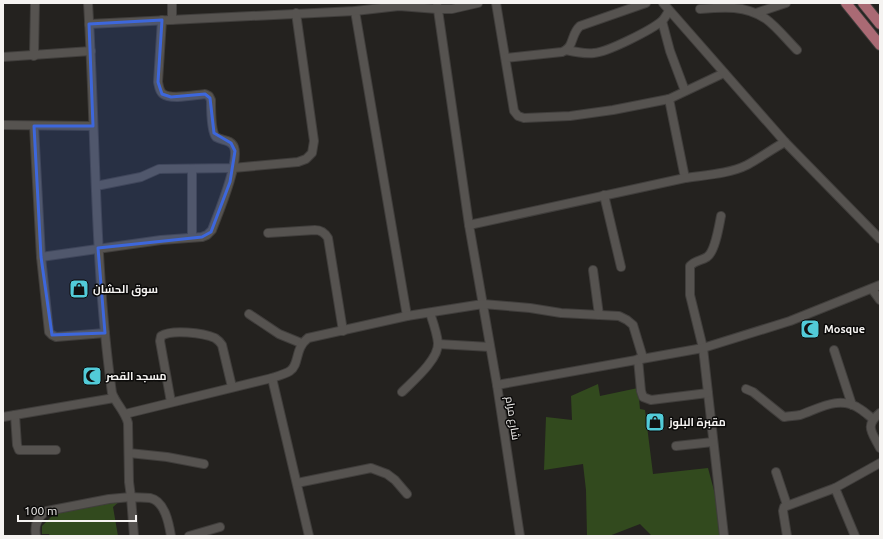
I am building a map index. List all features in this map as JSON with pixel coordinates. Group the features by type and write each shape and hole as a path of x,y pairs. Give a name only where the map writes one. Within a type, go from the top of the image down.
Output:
{"main road":[{"path":"846,3 880,45"},
{"path":"863,3 880,24"},
{"path":"862,23 873,15"}],"street":[{"path":"34,56 35,3"},
{"path":"88,3 98,248 105,332 112,393 125,414 128,423 129,482 134,536"},
{"path":"172,3 172,20"},
{"path":"89,24 355,11 405,5 452,8 478,3"},
{"path":"496,3 514,111 518,116 524,118 570,116 614,110 669,99 724,73"},
{"path":"506,58 562,52 571,46 575,31 580,26 646,3"},
{"path":"663,3 785,142 880,239"},
{"path":"756,13 786,3"},
{"name":"شارع مرام","path":"437,6 469,224 497,385 520,536"},
{"path":"700,9 737,7 756,13 767,20 797,50"},
{"path":"355,11 407,316"},
{"path":"566,50 595,53 634,37 662,21 670,11"},
{"path":"96,186 141,177 159,169 233,168 298,162 306,159 314,149 314,141 296,13"},
{"path":"41,257 98,248 205,236 212,230 230,182 235,148 231,142 218,138 215,135 211,100 209,96 205,94 171,97 162,94 158,74 162,20"},
{"path":"662,21 670,52 685,91"},
{"path":"3,57 90,51"},
{"path":"669,99 685,178"},
{"path":"3,126 93,126"},
{"path":"34,126 41,257 49,332 56,337 105,332"},
{"path":"469,224 685,178 709,175 746,165 785,142"},
{"path":"192,169 192,237"},
{"path":"604,195 621,267"},
{"path":"722,216 712,251 707,257 694,262 690,266 690,294 703,348 724,536"},
{"path":"268,233 315,230 322,231 327,235 344,331"},
{"path":"593,270 599,315"},
{"path":"497,385 703,348 790,321 880,285"},
{"path":"872,289 880,300"},
{"path":"125,414 272,378 289,372 294,367 301,343 308,338 407,316 483,304 619,316 633,325 641,358 641,391 643,396 651,400 708,393"},
{"path":"402,392 427,366 436,353 438,344 430,312"},
{"path":"249,314 279,334 301,343"},
{"path":"171,402 160,341 161,336 166,333 189,333 216,338 222,345 232,387"},
{"path":"438,344 490,347"},
{"path":"834,350 852,405"},
{"path":"272,378 308,536"},
{"path":"746,389 753,392 784,417 798,415 829,404 840,402 860,408 873,419"},
{"path":"3,417 114,398"},
{"path":"880,413 873,419 870,425 871,432 880,448"},
{"path":"15,414 17,445 19,450 56,450"},
{"path":"676,446 713,442"},
{"path":"129,453 204,464"},
{"path":"787,536 783,511 784,507 835,488 880,463"},
{"path":"297,483 372,468 387,474 395,480 407,494"},
{"path":"776,472 787,505"},
{"path":"835,488 855,536"},
{"path":"36,536 35,530 37,521 40,516 47,511 109,499 131,497 152,498 159,503 165,513 170,527 171,536"},
{"path":"189,536 220,527"}],"highlighted area":[{"path":"162,20 158,82 162,94 171,97 205,94 210,98 214,133 231,143 235,151 230,182 211,232 202,237 98,248 105,333 52,335 41,257 34,126 93,126 89,24"}],"green space":[{"path":"598,384 600,396 638,388 640,409 645,410 653,474 708,468 716,498 720,536 652,536 640,524 609,536 587,536 586,490 583,464 544,470 546,417 572,420 571,396"},
{"path":"120,501 113,507 118,536 50,536 49,534 42,534 42,526 56,512"}],"place":[{"name":"سوق الحشان","path":"79,289"},
{"name":"Mosque","path":"810,329"},
{"name":"مسجد القصر","path":"92,376"},
{"name":"مقبرة البلوز","path":"655,422"}]}
